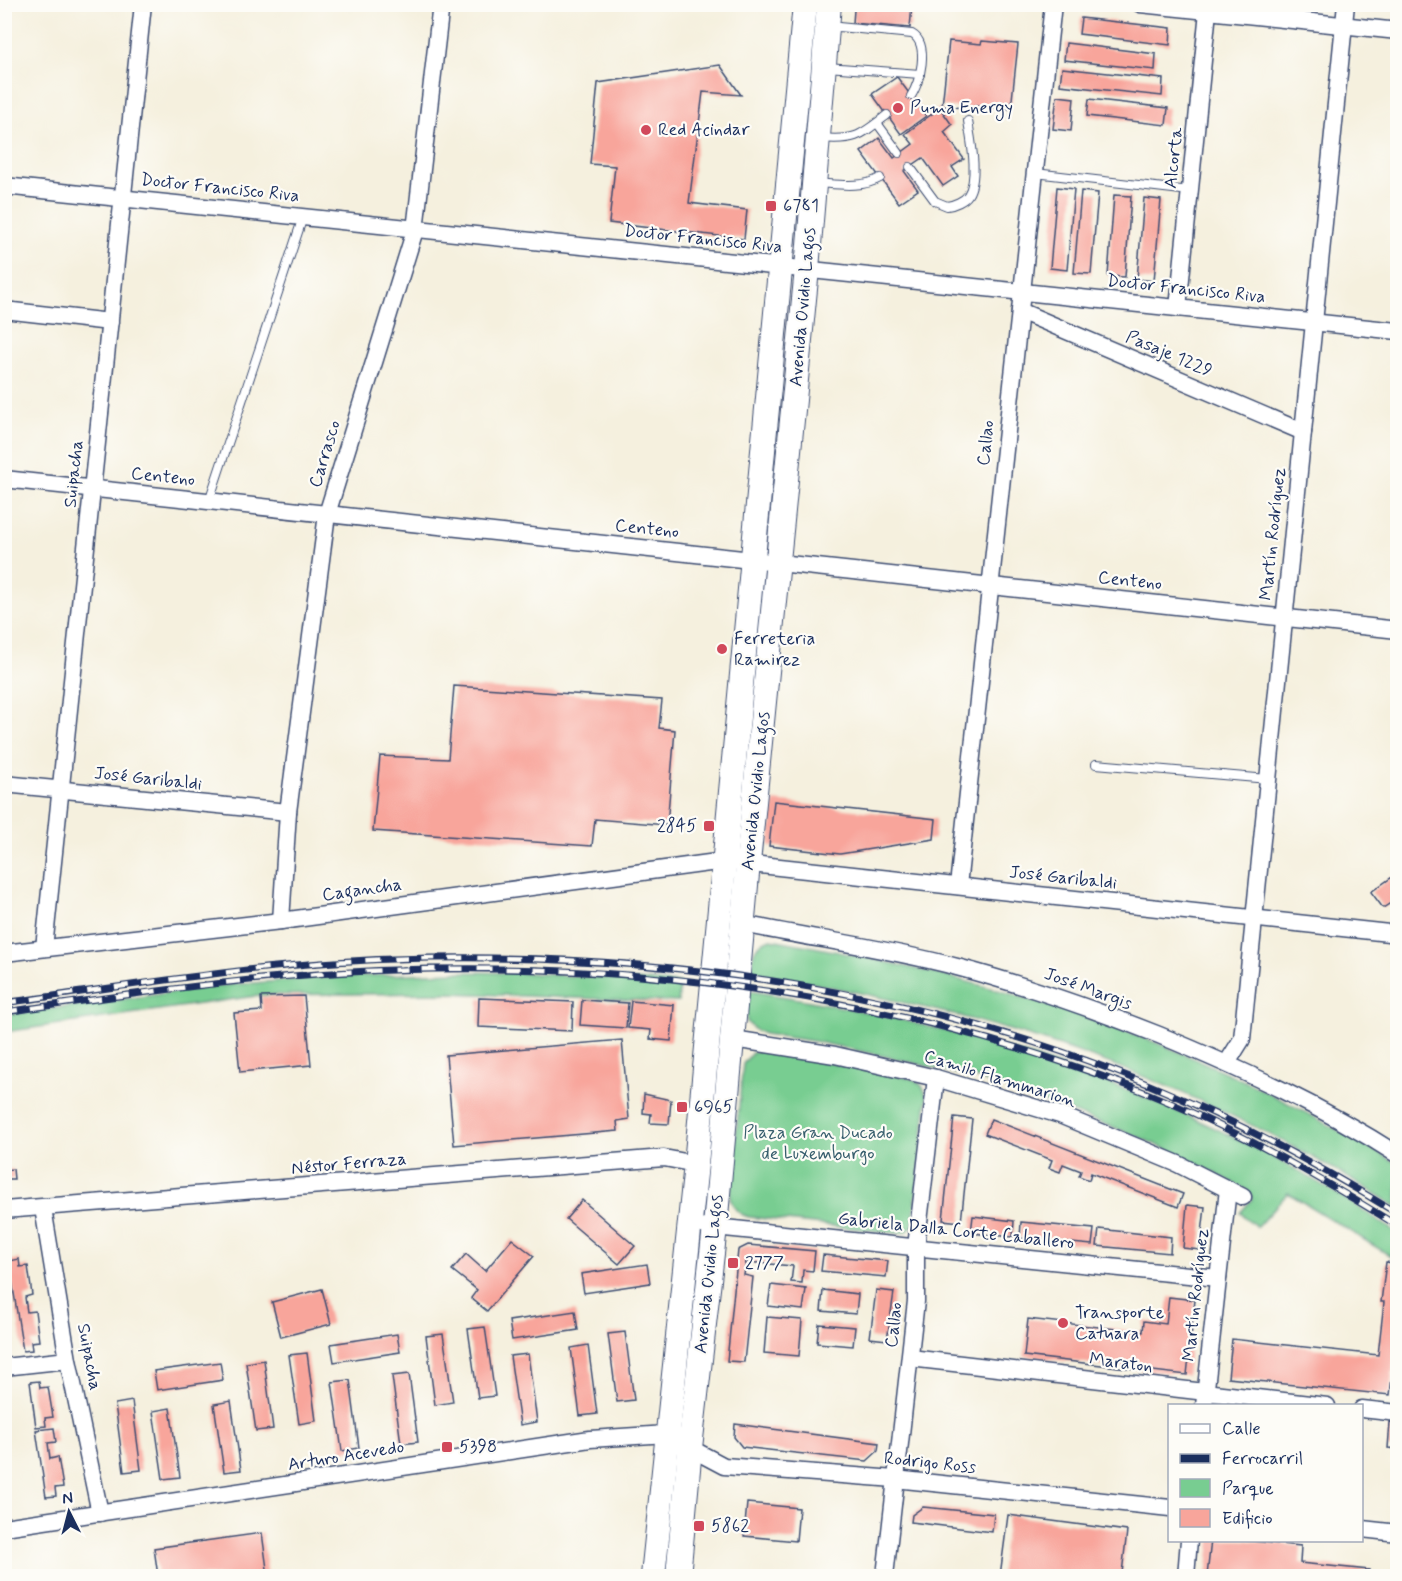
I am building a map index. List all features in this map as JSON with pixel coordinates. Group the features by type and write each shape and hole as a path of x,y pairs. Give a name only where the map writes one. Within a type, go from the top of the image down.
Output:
{"main road":[{"name":"Avenida Ovidio Lagos","path":"678,1576 715,1227 814,183 805,136 805,4"},
{"name":"Avenida Ovidio Lagos","path":"653,1576 696,1164 780,267 805,136 824,67 828,15"}],"street":[{"name":"Suipacha","path":"44,948 143,4"},
{"name":"Carrasco","path":"281,921 288,812 327,514 415,230 441,4"},
{"name":"Callao","path":"958,886 1053,4"},
{"path":"1140,4 1398,31"},
{"name":"Martín Rodríguez","path":"1227,1063 1242,1039 1346,4"},
{"name":"Alcorta","path":"1178,308 1208,11"},
{"name":"Doctor Francisco Riva","path":"4,186 1398,331"},
{"path":"4,310 110,322"},
{"name":"Pasaje 1229","path":"1020,311 1303,432"},
{"name":"Centeno","path":"4,479 1284,618"},
{"path":"1284,618 1398,630"},
{"name":"José Garibaldi","path":"4,784 288,812"},
{"name":"José Garibaldi","path":"724,861 1398,934"},
{"name":"Cagancha","path":"4,953 281,921 724,861"},
{"name":"José Margis","path":"743,924 957,966 1038,991 1227,1063 1300,1098 1398,1155"},
{"name":"Camilo Flammarion","path":"733,1039 835,1055 936,1078 1060,1115 1178,1164 1236,1193"},
{"name":"Callao","path":"885,1576 916,1301 916,1247 936,1078"},
{"name":"Néstor Ferraza","path":"4,1210 664,1158 696,1164"},
{"name":"Martín Rodríguez","path":"1204,1399 1218,1278 1236,1193"},
{"name":"Suipacha","path":"43,1208 68,1360 100,1513"},
{"name":"Gabriela Dalla Corte Caballero","path":"690,1224 1218,1278"},
{"name":"Maraton","path":"910,1358 1204,1399 1292,1404"},
{"path":"4,1367 68,1360"},
{"path":"1363,1409 1398,1413"},
{"path":"668,1434 690,1449"},
{"name":"Arturo Acevedo","path":"4,1527 590,1439 668,1434"},
{"name":"Rodrigo Ross","path":"690,1449 724,1466 895,1479 1168,1508"},
{"path":"1363,1529 1398,1533"},
{"path":"1186,1576 1189,1542"}],"lane":[{"path":"828,15 916,36 921,43 920,74 917,87 911,96"},
{"path":"824,67 920,74"},
{"path":"805,136 850,138 861,135 887,115"},
{"path":"910,167 935,201 947,206 963,200 968,195 973,173 968,122"},
{"path":"877,123 899,153"},
{"path":"1035,173 1190,190"},
{"path":"814,183 872,183 880,178"},
{"path":"209,501 303,217"},
{"path":"1096,764 1268,779"}],"green space":[{"path":"771,939 887,962 1002,991 1115,1027 1170,1048 1269,1093 1398,1164 1397,1207 1350,1178 1252,1125 1150,1079 1098,1059 962,1017 752,971 757,947"},
{"path":"454,972 526,973 680,983 678,1002 448,993 263,995 5,1032 5,1015 228,985 318,978"},
{"path":"750,991 834,1005 919,1024 1087,1075 1169,1108 1249,1145 1325,1186 1397,1233 1397,1260 1288,1193 1257,1227 1240,1213 1252,1199 1249,1191 1180,1155 1129,1133 983,1080 813,1041 764,1034 755,1030 747,1022 746,1012"},
{"name":"Plaza Gran Ducado de Luxemburgo","path":"762,1050 913,1079 921,1085 927,1099 913,1226 906,1232 896,1233 749,1217 739,1213 735,1208 730,1198 743,1064 752,1053"}],"building":[{"path":"861,4 912,5 910,28 853,23 854,10"},
{"path":"1081,18 1171,28 1170,45 1079,34"},
{"path":"949,41 1018,44 1011,109 942,106"},
{"path":"1066,43 1156,54 1155,70 1064,60"},
{"name":"Red Acindar","path":"720,65 741,95 703,92 689,203 747,210 744,239 609,223 615,166 590,164 598,83"},
{"path":"1062,68 1163,79 1162,96 1060,85"},
{"path":"897,77 926,116 901,134 872,94"},
{"path":"1057,96 1074,98 1071,131 1053,129"},
{"path":"1089,99 1168,108 1166,125 1087,116"},
{"path":"940,108 952,125 944,132 964,159 952,167 958,176 943,186 923,158 904,171 918,190 899,203 861,152 879,138 894,158 913,144 905,134"},
{"path":"1057,187 1074,189 1067,270 1050,268"},
{"path":"1081,191 1098,193 1091,274 1074,273"},
{"path":"1114,195 1131,196 1125,277 1108,276"},
{"path":"1144,198 1161,200 1154,281 1137,279"},
{"path":"454,686 662,700 659,728 675,730 667,825 595,819 592,846 373,831 380,756 448,759"},
{"path":"774,801 936,819 934,839 840,854 769,846"},
{"path":"1398,873 1398,898 1383,908 1371,892"},
{"path":"304,996 311,1065 240,1072 234,1013 262,1011 261,997"},
{"path":"479,998 573,1002 572,1031 478,1027"},
{"path":"582,1000 628,1003 626,1028 580,1025"},
{"path":"631,1001 674,1005 671,1041 650,1039 651,1030 628,1028"},
{"path":"622,1040 629,1119 617,1121 618,1131 454,1145 446,1055"},
{"path":"644,1094 671,1100 669,1124 650,1123 651,1114 643,1113"},
{"path":"954,1117 972,1119 961,1222 943,1220"},
{"path":"991,1119 1183,1194 1178,1207 1091,1173 1089,1180 1079,1176 1081,1171 1063,1164 1060,1172 1049,1168 1052,1160 985,1134"},
{"path":"13,1169 14,1179 4,1179 4,1170"},
{"path":"582,1200 635,1246 619,1264 566,1219"},
{"path":"1187,1205 1205,1207 1200,1250 1183,1248"},
{"path":"973,1216 1014,1221 1013,1237 971,1233"},
{"path":"1021,1222 1094,1229 1092,1245 1020,1238"},
{"path":"1099,1229 1171,1237 1170,1253 1097,1246"},
{"path":"512,1239 534,1256 487,1311 471,1298 477,1290 452,1270 466,1254 485,1271"},
{"path":"748,1245 815,1251 813,1271 803,1270 802,1283 791,1282 793,1266 746,1262 744,1275 753,1277 744,1362 727,1361 738,1250"},
{"path":"823,1255 888,1261 886,1277 821,1271"},
{"path":"19,1259 20,1267 28,1266 32,1295 25,1297 27,1312 35,1311 39,1341 31,1342 32,1350 23,1351 9,1261"},
{"path":"1386,1262 1398,1264 1398,1326 1390,1395 1228,1378 1232,1339 1378,1355"},
{"path":"647,1264 650,1283 584,1293 581,1274"},
{"path":"771,1285 806,1289 803,1310 768,1306"},
{"path":"322,1289 331,1324 281,1337 272,1302"},
{"path":"823,1290 858,1294 856,1314 821,1311"},
{"path":"876,1290 894,1292 887,1340 870,1338"},
{"path":"1169,1297 1195,1300 1187,1375 1024,1356 1028,1319 1143,1332 1144,1321 1166,1324"},
{"path":"575,1311 578,1330 512,1340 509,1321"},
{"path":"767,1317 802,1320 799,1356 764,1353"},
{"path":"819,1324 855,1327 853,1346 817,1343"},
{"path":"485,1327 495,1396 478,1398 468,1329"},
{"path":"625,1332 634,1400 617,1402 608,1334"},
{"path":"397,1334 400,1352 334,1362 331,1344"},
{"path":"443,1334 453,1402 435,1405 426,1336"},
{"path":"588,1345 597,1414 580,1416 571,1348"},
{"path":"307,1353 316,1421 299,1424 289,1355"},
{"path":"528,1354 537,1422 520,1425 510,1356"},
{"path":"264,1360 273,1429 256,1431 246,1363"},
{"path":"220,1362 223,1380 157,1390 154,1371"},
{"path":"409,1374 418,1442 401,1444 392,1376"},
{"path":"350,1380 359,1448 342,1451 332,1382"},
{"path":"39,1381 40,1388 48,1387 53,1417 45,1418 46,1426 36,1427 30,1382"},
{"path":"132,1401 141,1470 124,1472 115,1404"},
{"path":"231,1401 241,1470 224,1472 214,1404"},
{"path":"170,1408 180,1477 163,1479 153,1411"},
{"path":"1390,1422 1398,1423 1398,1449 1388,1448"},
{"path":"735,1424 879,1443 878,1451 867,1461 742,1447 734,1437"},
{"path":"54,1428 56,1442 48,1443 50,1459 58,1457 63,1487 55,1488 56,1496 46,1497 36,1430"},
{"path":"747,1503 799,1508 796,1541 744,1536"},
{"path":"923,1507 994,1514 992,1532 911,1522 912,1515"},
{"path":"1008,1515 1127,1531 1122,1573 1144,1576 1000,1576"},
{"path":"262,1533 268,1576 158,1576 154,1548"},
{"path":"1211,1542 1262,1542 1301,1546 1300,1563 1369,1570 1369,1574 1376,1575 1375,1576 1207,1576"},
{"path":"1396,1552 1398,1552 1398,1576 1394,1576"}],"railway":[{"path":"4,1003 247,970 345,961 499,958 604,962 708,972 813,988 916,1009 1017,1037 1116,1072 1213,1113 1330,1174 1398,1214"},
{"path":"4,1012 247,980 394,970 488,969 583,972 677,979 770,991 863,1008 954,1030 1045,1056 1134,1088 1203,1117 1269,1151 1398,1226"}],"place":[{"name":"Puma Energy","path":"898,108"},
{"name":"Red Acindar","path":"646,130"},
{"name":"6781","path":"771,206"},
{"name":"Ferreteria Ramirez","path":"722,649"},
{"name":"2845","path":"709,826"},
{"name":"6965","path":"682,1107"},
{"name":"2777","path":"733,1263"},
{"name":"Transporte Catuara","path":"1063,1323"},
{"name":"5398","path":"447,1447"},
{"name":"5862","path":"699,1526"}]}
